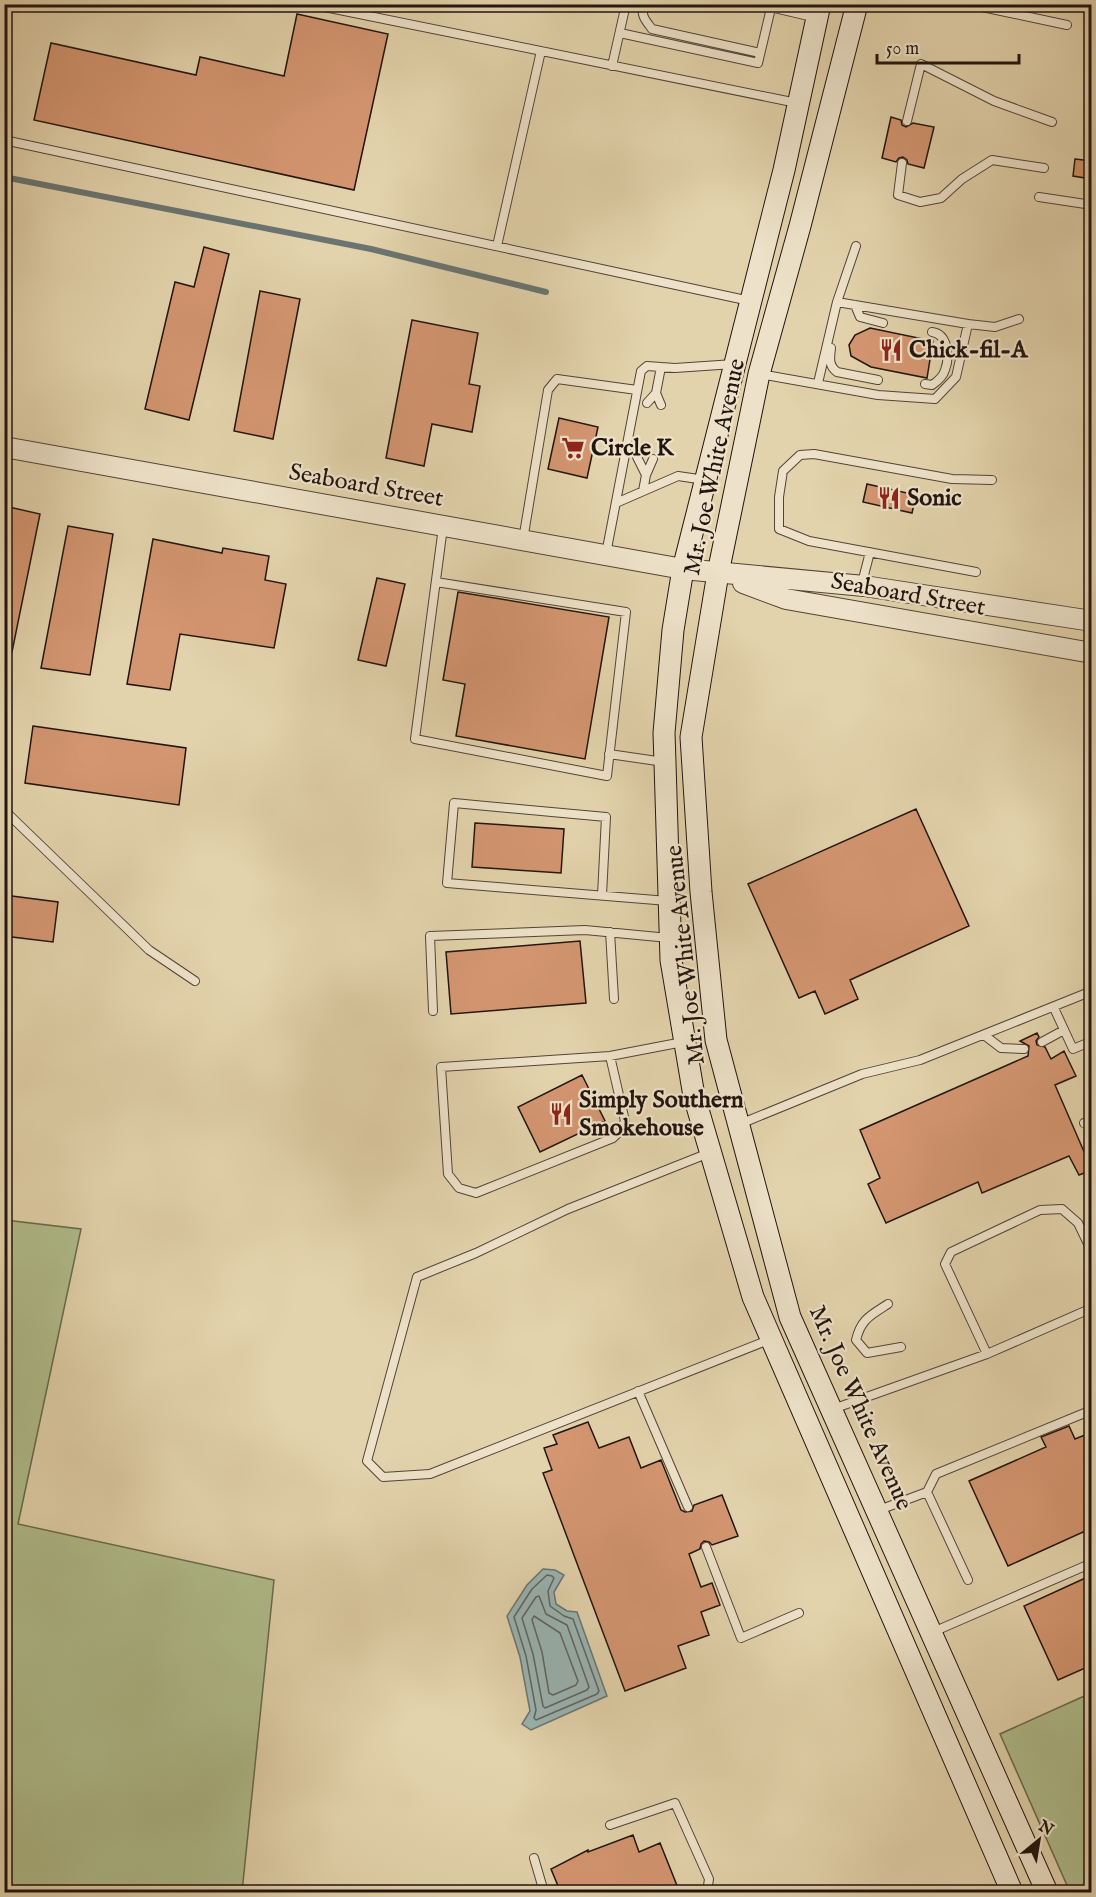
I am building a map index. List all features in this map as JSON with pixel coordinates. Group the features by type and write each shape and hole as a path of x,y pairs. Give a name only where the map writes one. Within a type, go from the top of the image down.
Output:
{"main road":[{"name":"Mr. Joe White Avenue","path":"856,4 801,226 759,374 718,573 691,737 701,892 716,1040 790,1317 1047,1893"},
{"name":"Mr. Joe White Avenue","path":"818,12 736,364 683,569 673,630 664,733 671,960 694,1096 753,1297 1012,1893"}],"street":[{"name":"Seaboard Street","path":"4,447 683,569 864,586 1092,621"},
{"name":"Seaboard Street","path":"718,573 786,599 1092,654"}],"lane":[{"path":"310,4 798,104"},
{"path":"612,66 626,4"},
{"path":"645,4 643,17 652,29 760,53"},
{"path":"719,4 732,7 746,4"},
{"path":"757,4 771,8 818,12"},
{"path":"968,4 1067,25"},
{"path":"620,33 758,63 771,8"},
{"path":"497,246 541,51"},
{"path":"907,121 921,64 994,101 1052,122"},
{"path":"4,140 751,301"},
{"path":"902,163 898,195 920,202 941,198 962,179 992,160 1044,168"},
{"path":"1039,197 1092,205"},
{"path":"818,383 837,302 856,246"},
{"path":"837,302 996,327 1018,319"},
{"path":"855,305 860,317 883,323"},
{"path":"759,374 878,394 935,399 956,377 968,324"},
{"path":"832,325 831,368 837,372 878,380"},
{"path":"925,384 932,385 940,379 945,370 948,352 945,340 938,333 932,332"},
{"path":"606,555 641,371 647,366 675,368 736,364"},
{"path":"647,403 656,393 661,367"},
{"path":"523,540 548,390 557,379 637,390"},
{"path":"656,393 661,405"},
{"path":"976,572 809,541 779,529 779,497 783,471 800,455 814,454 952,479 992,480"},
{"path":"638,457 646,476"},
{"path":"643,491 653,459"},
{"path":"616,503 678,476 707,480"},
{"path":"436,582 626,612 607,776 415,739 443,526"},
{"path":"864,586 863,579 870,552"},
{"path":"609,754 665,763"},
{"path":"602,895 606,817 454,803 447,883 669,901"},
{"path":"4,810 149,950 195,981"},
{"path":"433,1011 430,936 585,930 670,939"},
{"path":"610,932 614,999"},
{"path":"738,1124 862,1074 920,1060 1092,991"},
{"path":"1054,1008 1073,1049 1092,1041"},
{"path":"1042,1042 1064,1030"},
{"path":"984,1035 1001,1048 1024,1049"},
{"path":"610,1056 625,1122 613,1138 476,1193 459,1188 448,1174 441,1067 610,1056 685,1042"},
{"path":"711,1153 568,1209 476,1253 417,1277 367,1461 383,1477 430,1474 771,1339"},
{"path":"987,1354 945,1264 951,1252 1040,1210 1062,1209 1078,1223 1092,1252"},
{"path":"888,1304 859,1326 856,1340 867,1353 901,1347"},
{"path":"831,1409 987,1354 1092,1308"},
{"path":"638,1391 688,1507"},
{"path":"877,1510 927,1492 936,1474 1092,1410"},
{"path":"927,1492 968,1580"},
{"path":"706,1547 741,1638 800,1613"},
{"path":"932,1633 1092,1563"},
{"path":"610,1825 675,1803 709,1879 706,1893"},
{"path":"534,1858 544,1893"}],"green space":[{"path":"5,1220 81,1229 18,1524 274,1580 242,1892 5,1892"},
{"path":"1091,1693 1091,1892 1070,1892 1000,1734"}],"water":[{"path":"543,1569 555,1570 564,1575 554,1592 556,1604 567,1611 577,1612 607,1696 531,1730 522,1724 530,1711 520,1657 507,1616 527,1585"}],"building":[{"path":"297,14 388,34 354,190 34,120 51,43 196,75 200,57 284,76"},
{"path":"891,117 901,120 902,125 906,127 913,123 934,127 924,168 908,164 903,157 896,162 882,158"},
{"path":"1075,159 1092,161 1092,179 1073,176"},
{"path":"204,247 229,254 189,420 145,409 175,282 194,287"},
{"path":"260,291 300,299 273,439 234,431"},
{"path":"412,320 478,333 469,384 480,386 472,432 432,424 424,466 386,458"},
{"name":"Chick-fil-A","path":"870,328 933,341 927,378 871,367 851,356 849,345 855,335"},
{"name":"Circle K","path":"559,418 598,427 587,478 548,469"},
{"name":"Sonic","path":"867,484 916,495 912,513 863,502"},
{"path":"9,507 40,514 12,652 4,652 4,529"},
{"path":"68,526 113,534 90,675 41,668"},
{"path":"153,539 222,553 223,548 269,556 265,580 286,584 274,648 180,634 170,690 127,684"},
{"path":"377,578 405,584 386,666 358,660"},
{"path":"458,592 609,617 585,759 456,736 465,684 443,680"},
{"path":"33,726 186,748 179,805 25,783"},
{"path":"916,809 969,926 850,980 858,999 825,1014 815,991 799,998 748,884"},
{"path":"475,823 564,829 561,873 472,867"},
{"path":"4,895 58,902 53,942 4,936"},
{"path":"580,941 586,1003 451,1014 446,952"},
{"path":"1037,1033 1039,1037 1036,1041 1037,1045 1045,1047 1051,1059 1064,1051 1076,1076 1055,1085 1092,1170 1079,1175 1069,1156 982,1193 978,1182 886,1223 868,1184 880,1178 860,1130 1028,1056 1029,1046 1020,1041"},
{"name":"Simply Southern Smokehouse","path":"582,1075 605,1121 540,1152 518,1107"},
{"path":"588,1422 599,1448 629,1437 641,1468 661,1460 681,1510 692,1511 694,1505 722,1495 738,1536 712,1545 704,1541 700,1549 689,1554 701,1587 712,1583 720,1605 701,1612 709,1635 678,1646 686,1668 625,1691 543,1473 552,1470 544,1448 557,1444 553,1435"},
{"path":"1069,1426 1075,1439 1092,1432 1092,1528 1008,1566 969,1481 1046,1447 1041,1437"},
{"path":"1092,1575 1092,1665 1058,1680 1024,1606"},
{"path":"633,1835 639,1852 660,1843 680,1893 561,1893 551,1869 588,1850 588,1852"}],"waterway":[{"path":"4,177 371,249 546,292"}],"place":[{"name":"Chick-fil-A","path":"891,350"},
{"name":"Circle K","path":"573,448"},
{"name":"Sonic","path":"889,498"},
{"name":"Simply Southern Smokehouse","path":"561,1114"}]}
